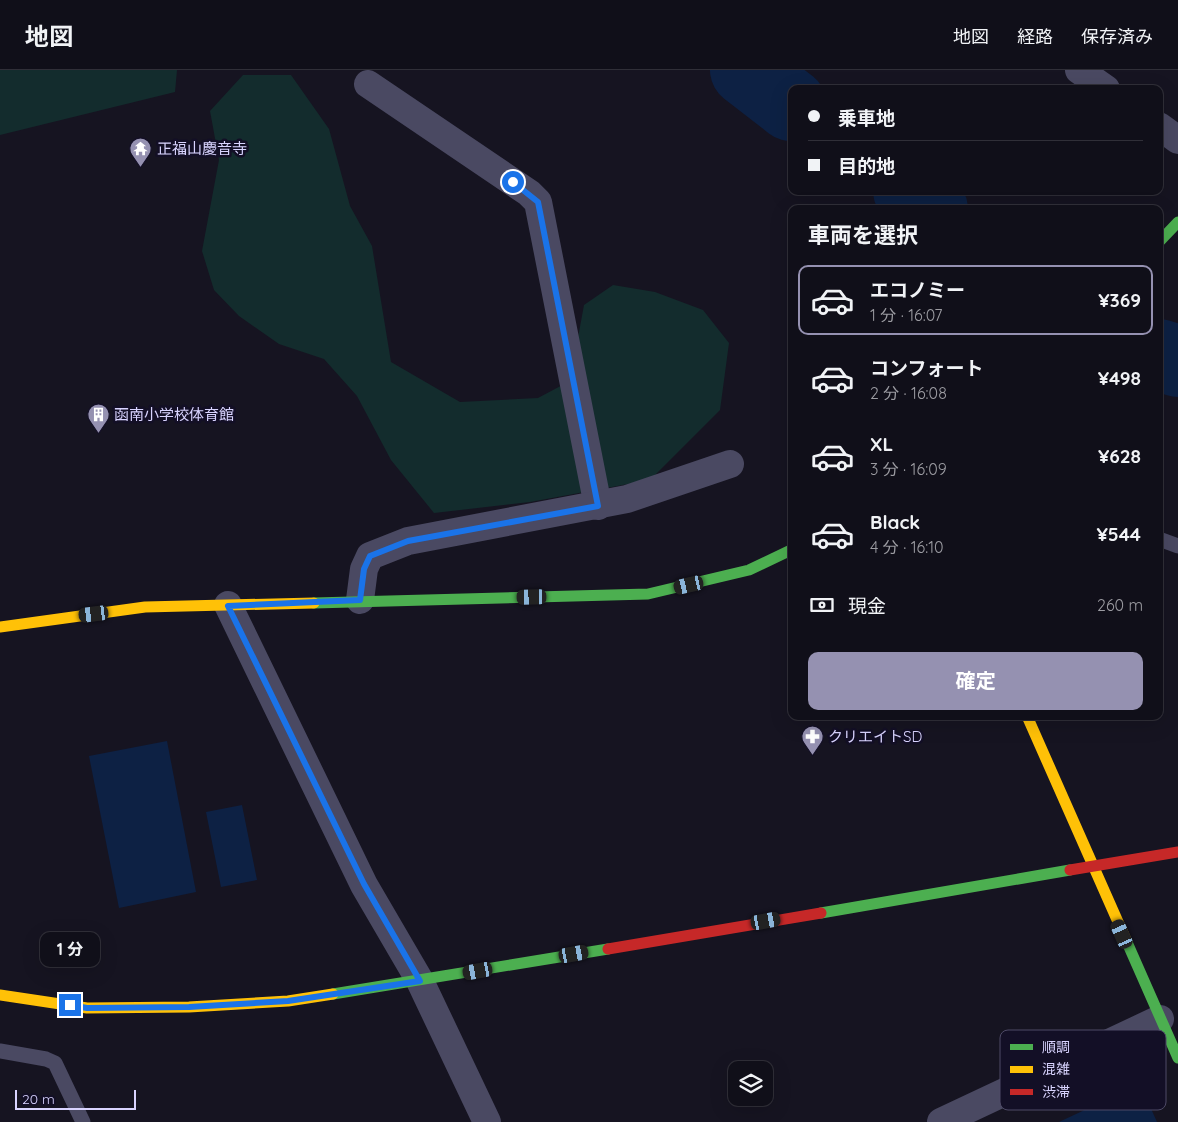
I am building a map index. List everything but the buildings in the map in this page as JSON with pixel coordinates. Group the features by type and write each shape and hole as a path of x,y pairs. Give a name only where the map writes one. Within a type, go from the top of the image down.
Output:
{"street":[{"path":"1079,70 1100,85"},
{"path":"368,84 529,193 538,202 598,506"},
{"path":"1163,129 1178,140"},
{"path":"1163,238 1178,222"},
{"path":"360,600 364,569 370,556 408,541 598,506 627,499 730,464"},
{"path":"0,627 145,607 648,594 749,570 788,551"},
{"path":"228,606 364,884 420,981 487,1122"},
{"path":"1029,720 1165,1030"},
{"path":"0,995 87,1008 189,1007 288,1001 420,981 1178,852"},
{"path":"1137,1030 1160,1019"},
{"path":"1166,1032 1178,1058"},
{"path":"941,1122 1000,1094"}],"lane":[{"path":"1163,540 1178,546"},
{"path":"0,1051 46,1059 55,1063 83,1122"}],"green space":[{"path":"0,70 177,70 175,92 0,135"},
{"path":"243,75 291,75 329,129 350,206 372,246 391,362 460,402 538,398 570,381 584,305 613,285 655,292 703,310 729,343 720,410 650,480 530,502 434,513 391,460 357,396 324,359 279,344 239,316 214,290 202,251 219,160 210,111"}],"water":[{"path":"167,741 196,892 119,908 89,756"},
{"path":"242,805 257,880 221,887 206,812"},
{"path":"1085,1110 1152,1110 1157,1122 1059,1122"}],"waterway":[{"path":"746,70 788,103"},
{"path":"914,195 927,205"},
{"path":"1163,356 1178,361"}],"traffic: fast":[{"path":"1163,238 1178,222"},
{"path":"314,603 648,594 749,570 788,551"},
{"path":"821,913 1070,870"},
{"path":"1126,940 1166,1030"},
{"path":"333,994 608,949"},
{"path":"1166,1031 1178,1058"}],"traffic: slow":[{"path":"0,627 145,607 314,603"},
{"path":"1029,720 1126,940"},
{"path":"0,995 87,1008 189,1007 288,1001 333,994"}],"traffic: jam":[{"path":"1070,870 1178,852"},
{"path":"608,949 821,913"}],"place":[{"name":"正福山慶音寺","path":"141,167"},
{"name":"函南小学校体育館","path":"98,433"},
{"name":"クリエイトSD","path":"812,755"}],"route":[{"path":"70,1005 87,1008 189,1007 288,1001 420,981 364,884 228,606 360,600 364,569 370,556 408,541 598,506 538,202 513,182"}]}
